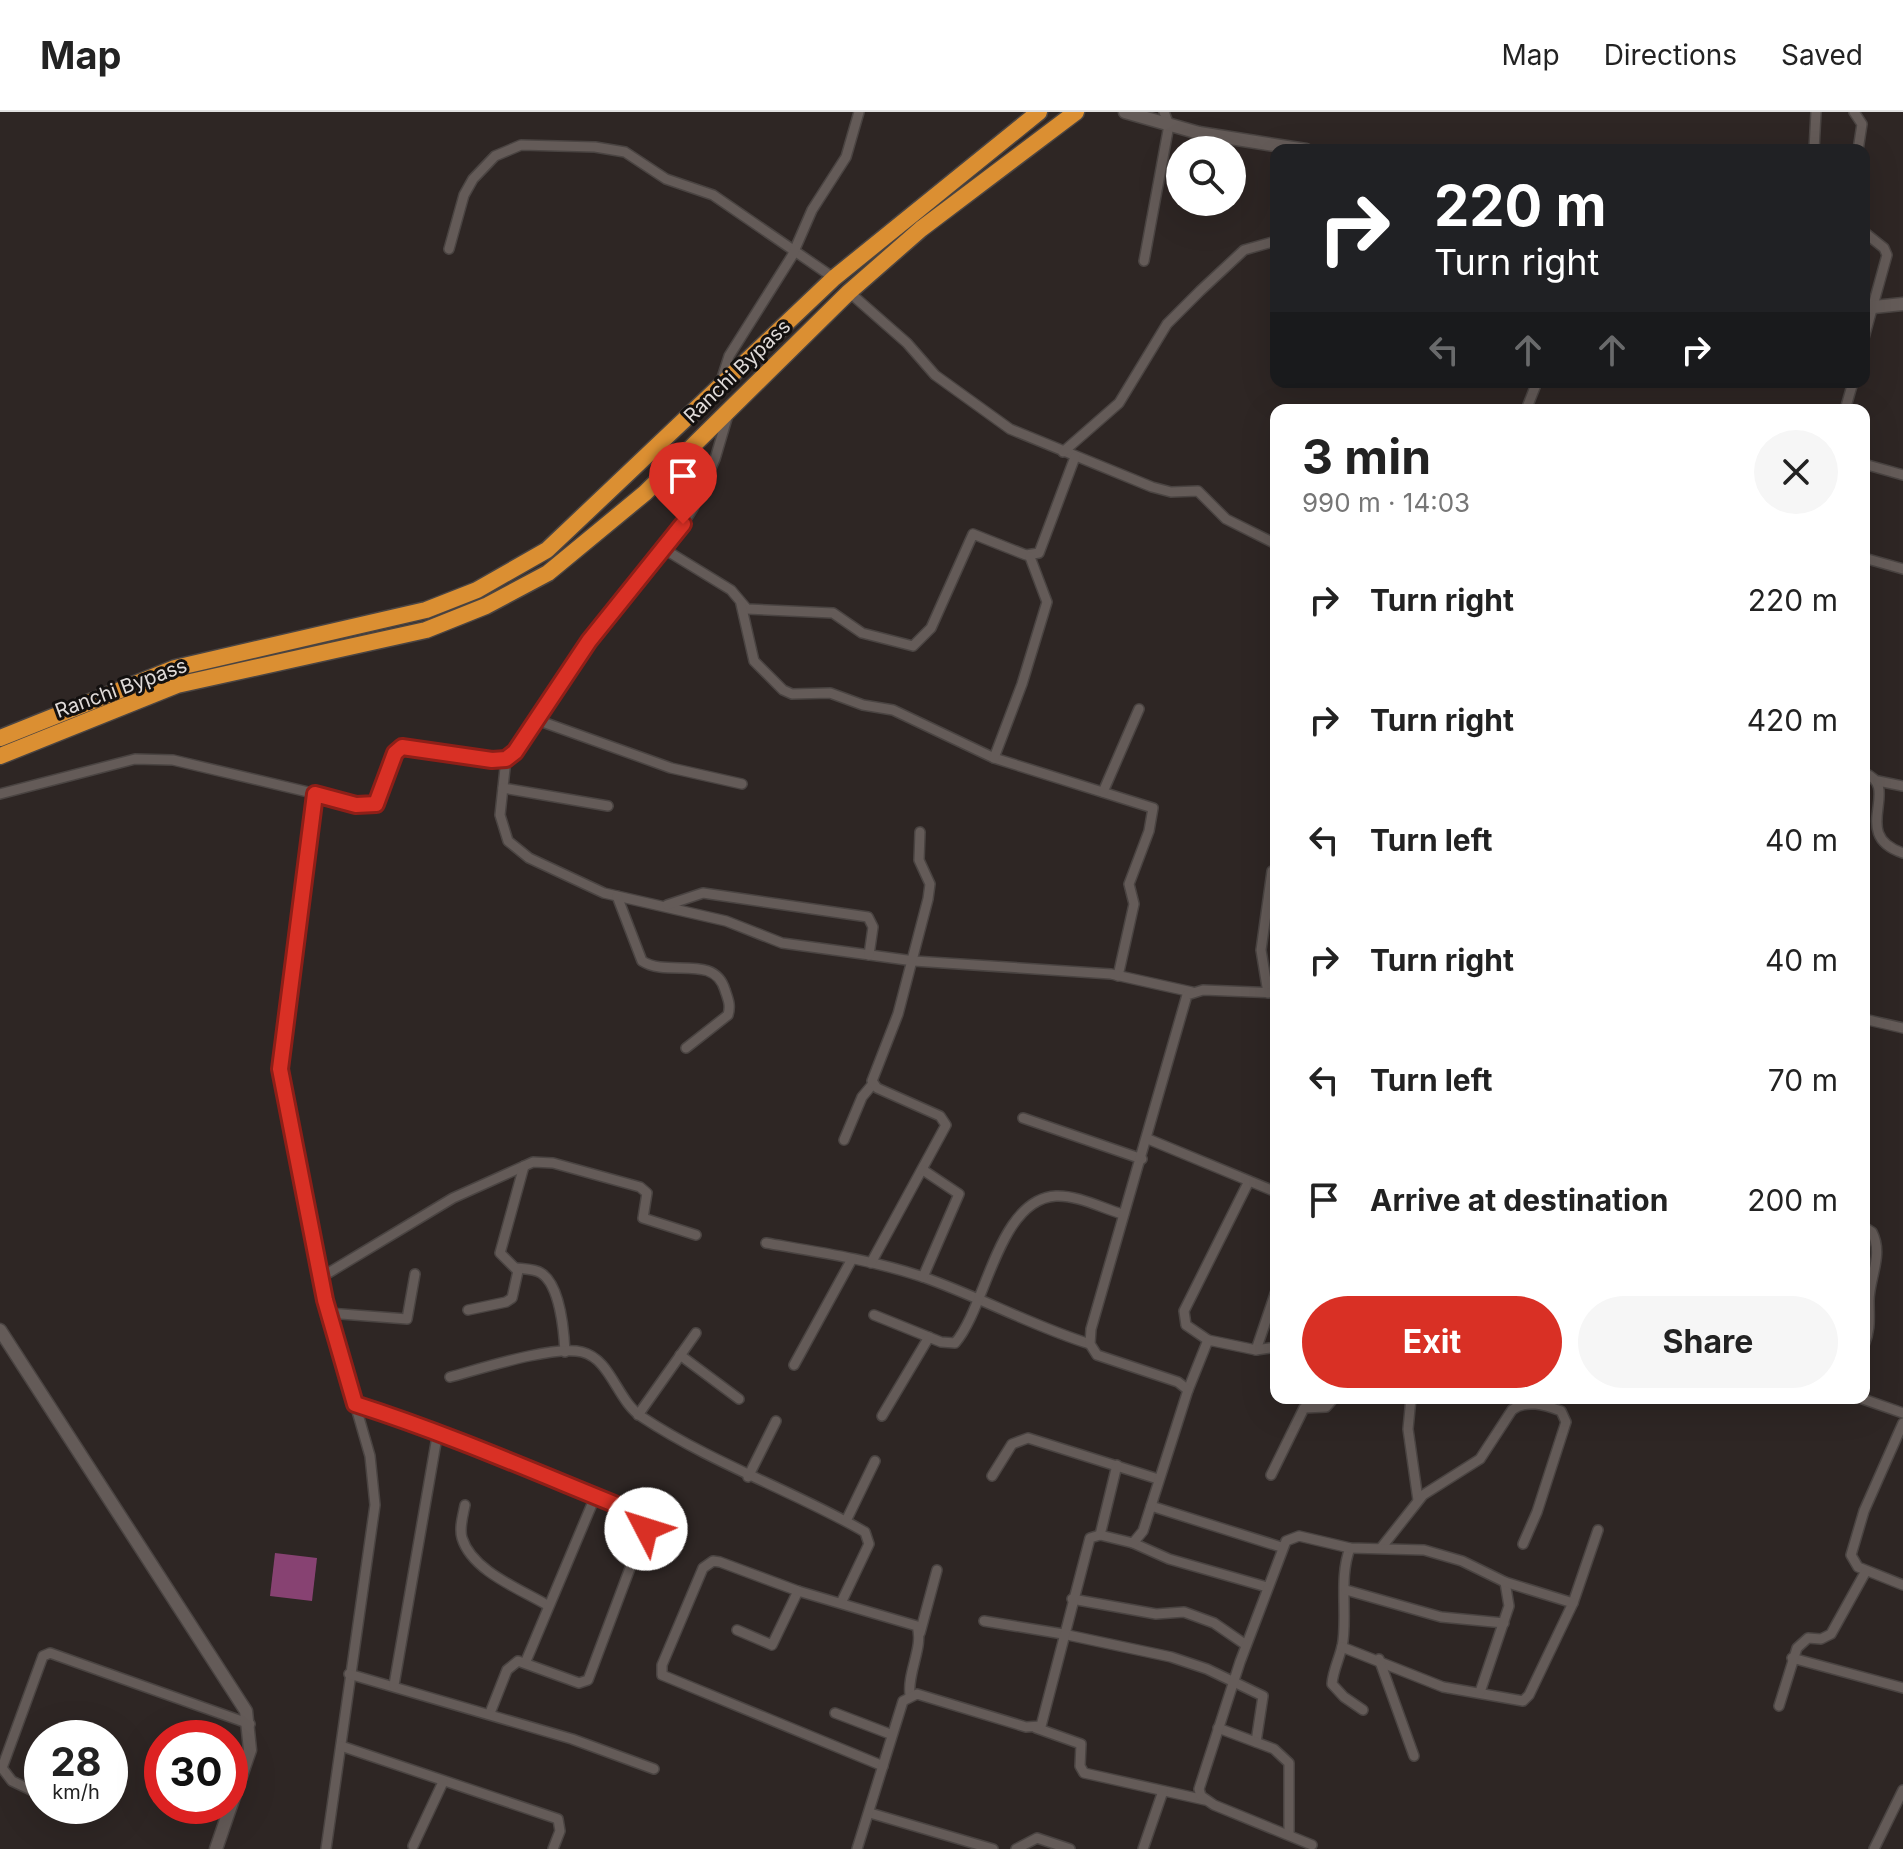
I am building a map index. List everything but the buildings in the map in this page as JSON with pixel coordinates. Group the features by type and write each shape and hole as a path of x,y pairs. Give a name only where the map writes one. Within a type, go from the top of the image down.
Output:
{"highway":[{"name":"Ranchi Bypass","path":"0,738 175,668 426,610 477,590 547,550 834,278 1039,112"},
{"name":"Ranchi Bypass","path":"0,756 177,685 426,630 486,606 548,573 645,493 731,404 849,292 921,229 1076,112"}],"street":[{"path":"719,387 729,356 794,251 812,210 846,157 859,112"},
{"path":"1125,112 1169,125 1273,144"},
{"path":"1144,261 1169,125 1164,112"},
{"path":"1814,144 1816,112"},
{"path":"1854,112 1862,124 1859,144"},
{"path":"449,249 464,195 473,179 495,156 521,145 595,147 625,152 666,179 713,195 834,278"},
{"path":"1870,237 1884,248 1887,255 1870,302"},
{"path":"1063,452 1119,403 1167,324 1244,250 1270,243"},
{"path":"849,292 907,343 943,381 1010,429 1163,490 1198,491 1226,519 1270,541"},
{"path":"1870,307 1903,304"},
{"path":"0,794 135,759 153,758 356,805 376,804 395,753 402,747 492,760 506,759 515,752 610,613 664,549 693,508 707,480 731,404"},
{"path":"664,549 731,590 747,609 833,613 862,633 913,646 931,628 973,534 1030,557 1039,553 1075,457"},
{"path":"1870,466 1903,475"},
{"path":"994,758 1022,684 1047,602 1030,557"},
{"path":"1870,560 1903,569"},
{"path":"741,604 754,661 783,690 792,694 830,693 893,710 994,758 1148,804 1153,813 1129,884 1134,904 1118,976"},
{"path":"1103,792 1139,709"},
{"path":"537,720 671,768 742,784"},
{"path":"506,759 501,827 517,850 571,879 617,896 726,921 782,943 914,961 1000,964 1118,976 1192,992 1270,993"},
{"path":"1870,776 1903,786"},
{"path":"1878,781 1882,793 1878,835 1883,844 1903,853"},
{"path":"503,788 608,806"},
{"path":"315,794 280,1069 328,1313 370,1456 375,1505 326,1849"},
{"path":"844,1140 862,1097 872,1085 914,961 930,884 919,860 920,832"},
{"path":"1270,885 1261,950 1270,985"},
{"path":"666,905 703,893 868,917 873,927 869,955"},
{"path":"617,896 642,961 658,967 712,971 723,982 729,1003 728,1015 686,1048"},
{"path":"1090,1344 1122,1214 1148,1139 1185,1000 1192,992"},
{"path":"1870,1020 1903,1028"},
{"path":"871,1263 943,1135 944,1120 872,1085"},
{"path":"1023,1118 1142,1159"},
{"path":"1148,1139 1270,1190"},
{"path":"320,1278 453,1198 524,1166 543,1161 640,1187 647,1193 643,1218 696,1235"},
{"path":"524,1166 500,1253 516,1268 537,1271 548,1280 562,1314 565,1352"},
{"path":"923,1170 959,1194 923,1277"},
{"path":"1249,1181 1184,1311 1186,1325 1208,1340 1256,1350 1270,1348"},
{"path":"874,1315 929,1337 955,1343 1016,1221 1031,1203 1068,1197 1122,1214"},
{"path":"1870,1231 1877,1248 1870,1294"},
{"path":"766,1243 871,1263 923,1277 1039,1327 1090,1344 1097,1355 1178,1382 1188,1390"},
{"path":"794,1365 852,1259"},
{"path":"468,1310 509,1301 514,1292 516,1268"},
{"path":"328,1313 407,1319 415,1274"},
{"path":"1256,1350 1270,1309"},
{"path":"0,1330 238,1697 250,1724 250,1750 216,1849"},
{"path":"638,1415 696,1333"},
{"path":"882,1416 929,1337"},
{"path":"1133,1543 1143,1531 1188,1390 1208,1340"},
{"path":"450,1377 565,1352 591,1356 607,1372 624,1402 638,1415 700,1454 865,1532 869,1539 841,1603"},
{"path":"680,1355 739,1399"},
{"path":"1870,1401 1903,1413"},
{"path":"355,1404 438,1431 639,1514 647,1523 588,1680 579,1683 526,1661 512,1663 490,1713"},
{"path":"1271,1475 1304,1408 1326,1407 1329,1404"},
{"path":"1410,1404 1408,1429 1418,1500"},
{"path":"1381,1548 1418,1500 1480,1459 1517,1406 1539,1404 1561,1411 1566,1422 1537,1512 1523,1544"},
{"path":"748,1477 776,1421"},
{"path":"1903,1423 1853,1546 1853,1562 1866,1571 1903,1585"},
{"path":"394,1685 438,1431"},
{"path":"992,1476 1012,1444 1028,1438 1158,1479"},
{"path":"846,1521 875,1461"},
{"path":"1100,1535 1117,1465"},
{"path":"526,1661 595,1497"},
{"path":"465,1505 462,1537 477,1559 490,1572 547,1605"},
{"path":"1151,1506 1281,1547"},
{"path":"1342,1647 1379,1659 1443,1687 1480,1692 1517,1702 1526,1699 1573,1603 1598,1530"},
{"path":"1036,1728 1045,1718 1072,1599 1087,1545 1094,1534 1133,1543 1178,1562 1267,1587"},
{"path":"1205,1800 1201,1796 1199,1782 1281,1547 1294,1536 1350,1548 1436,1553 1505,1582 1573,1603"},
{"path":"1350,1548 1343,1571 1346,1590 1342,1647 1332,1684 1363,1710"},
{"path":"883,1766 667,1678 660,1672 707,1563 720,1562 798,1591 911,1623 920,1633"},
{"path":"857,1849 898,1709 910,1695 910,1672 937,1570"},
{"path":"1779,1706 1792,1658 1802,1641 1831,1634 1866,1571"},
{"path":"1480,1692 1509,1606 1505,1582"},
{"path":"1346,1590 1441,1617 1504,1623"},
{"path":"737,1630 772,1645 798,1591"},
{"path":"1072,1599 1156,1614 1184,1612 1223,1628 1246,1645"},
{"path":"984,1621 1063,1634 1186,1661 1263,1696 1256,1742"},
{"path":"24,1787 12,1781 2,1768 43,1656 50,1653 250,1724"},
{"path":"1792,1658 1903,1688"},
{"path":"1379,1659 1414,1756"},
{"path":"349,1674 490,1713 654,1769"},
{"path":"910,1695 943,1700 1081,1744 1080,1766 1084,1773 1205,1800 1312,1845"},
{"path":"835,1713 890,1734"},
{"path":"1218,1728 1274,1749 1289,1763 1289,1834"},
{"path":"341,1746 558,1819 560,1831 553,1849"},
{"path":"413,1846 443,1782"},
{"path":"1874,1849 1903,1790"},
{"path":"1143,1849 1163,1791"},
{"path":"870,1813 992,1849"},
{"path":"1016,1849 1037,1838 1070,1849"}],"shaded area":[{"path":"275,1553 317,1558 312,1601 270,1596"}],"route":[{"path":"646,1529 647,1523 639,1514 558,1479 438,1431 355,1404 330,1324 296,1145 282,1094 280,1069 315,794 356,805 376,804 395,753 402,747 413,746 492,760 506,759 530,732 564,676 626,592 673,540 683,524"}]}
